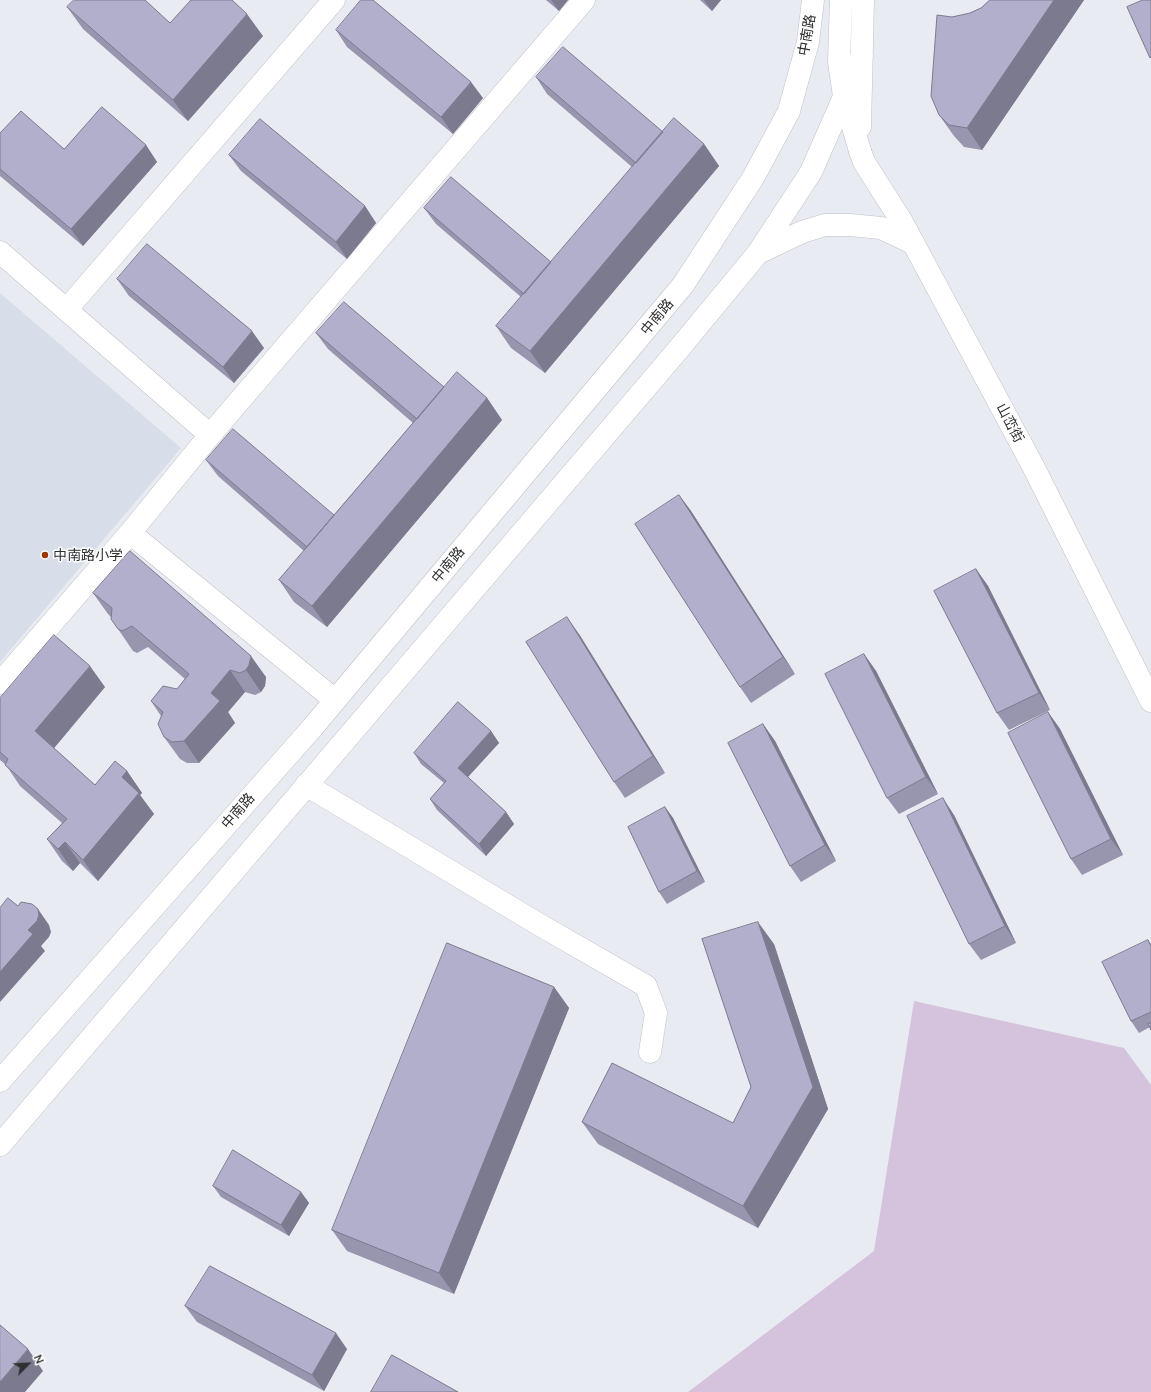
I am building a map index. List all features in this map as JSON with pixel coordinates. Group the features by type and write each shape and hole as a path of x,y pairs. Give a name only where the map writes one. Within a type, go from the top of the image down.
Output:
{"main road":[{"path":"66,310 334,0"},
{"path":"0,683 130,533 210,435 584,0"},
{"name":"中南路","path":"0,1081 335,700 683,286 753,178 790,111 808,42 812,0"},
{"name":"山峦街","path":"841,0 839,62 844,96 864,162 902,222 1033,466 1151,701"},
{"path":"860,151 863,0"},
{"path":"0,1145 672,357 758,253 811,172 862,56"},
{"path":"758,253 802,232 825,225 850,224 881,228 913,243"},
{"path":"0,252 210,435"},
{"path":"130,533 335,700"},
{"path":"306,785 540,925 646,986 656,1013 650,1052"}],"shaded area":[{"name":"中南路小学","path":"0,293 181,448 0,662"},
{"path":"914,1001 1124,1048 1151,1085 1151,1392 688,1392 874,1251"}],"building":[{"path":"74,0 145,0 170,23 191,0 232,0 247,14 173,100 67,7"},
{"path":"361,0 373,0 471,82 441,117 336,30"},
{"path":"990,0 1054,0 967,128 949,125 939,115 931,96 937,15 952,17 970,13 981,8"},
{"path":"1143,0 1151,0 1150,58 1127,7"},
{"path":"563,47 663,132 636,163 536,77"},
{"path":"102,107 146,145 71,229 0,169 0,133 21,111 64,149"},
{"path":"674,118 704,144 530,351 496,326"},
{"path":"260,119 365,206 336,242 229,155"},
{"path":"451,177 551,262 524,294 424,208"},
{"path":"147,244 252,331 223,367 117,279"},
{"path":"344,302 444,387 417,419 316,333"},
{"path":"457,372 487,398 312,606 279,580"},
{"path":"233,429 334,515 307,547 206,460"},
{"path":"679,495 783,657 740,687 635,524"},
{"path":"130,551 251,656 246,670 240,673 230,670 211,693 220,701 184,741 172,742 164,737 158,724 163,712 151,701 163,686 177,689 189,674 132,626 122,631 118,629 111,619 112,608 93,593"},
{"path":"976,569 1039,693 997,713 934,591"},
{"path":"567,617 653,756 614,782 526,642"},
{"path":"54,635 90,666 35,731 95,785 115,761 127,771 122,777 139,793 83,860 65,842 58,849 47,839 67,819 5,765 8,759 0,752 0,698"},
{"path":"864,654 926,777 887,798 825,674"},
{"path":"458,702 491,731 458,768 506,812 479,844 430,799 446,781 414,753"},
{"path":"1048,712 1111,839 1071,859 1008,733"},
{"path":"763,724 825,845 790,866 728,743"},
{"path":"943,798 1005,926 969,944 907,816"},
{"path":"665,807 697,871 659,892 628,827"},
{"path":"8,898 18,906 21,902 32,904 38,909 39,915 37,921 28,930 33,934 0,972 0,908"},
{"path":"758,922 813,1087 743,1206 582,1122 612,1063 733,1123 751,1087 702,939"},
{"path":"1148,940 1151,946 1151,1012 1131,1021 1102,962"},
{"path":"447,943 554,987 439,1273 332,1230"},
{"path":"1151,1023 1151,1030 1148,1024"},
{"path":"233,1150 301,1192 281,1225 213,1186"},
{"path":"210,1266 336,1333 312,1375 185,1306"},
{"path":"0,1325 28,1349 0,1382"},
{"path":"392,1355 458,1392 371,1392"}],"place":[{"name":"中南路小学","path":"45,555"}]}
